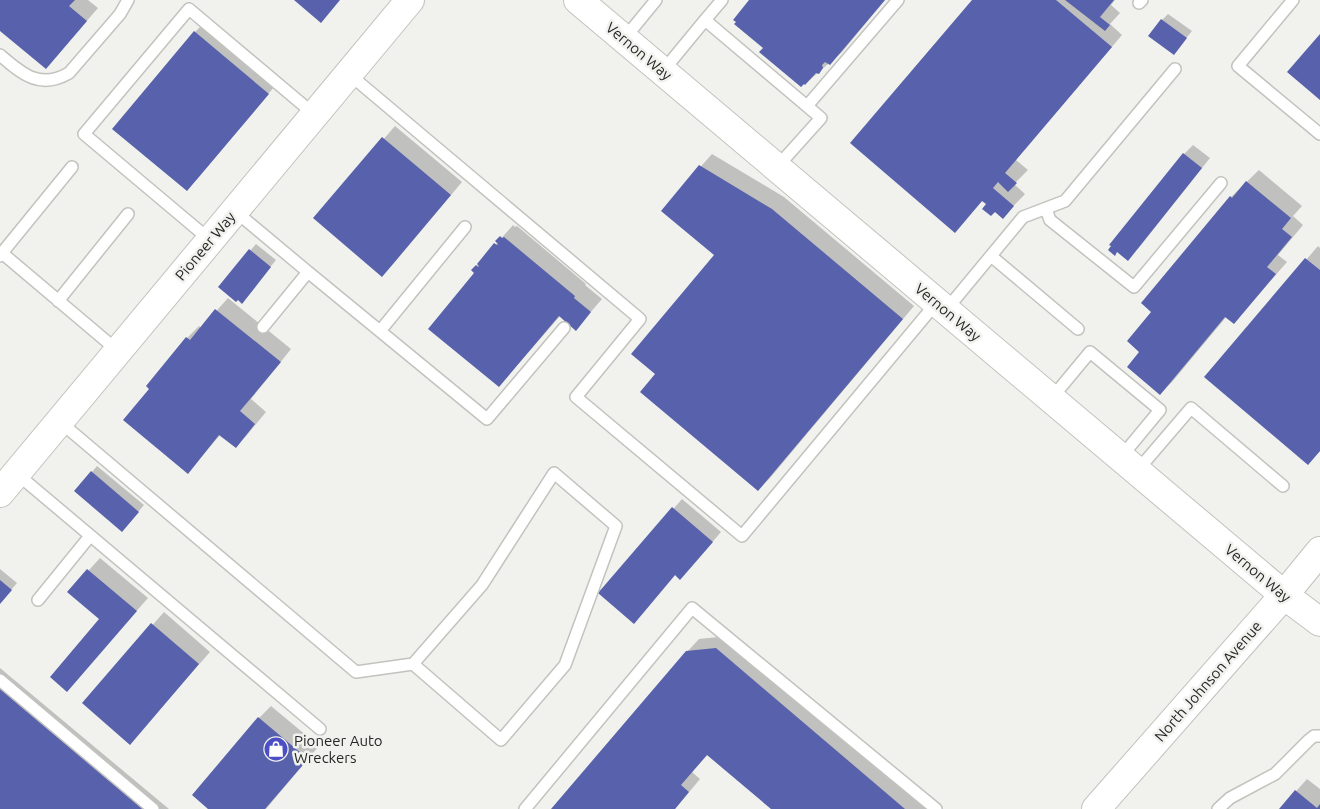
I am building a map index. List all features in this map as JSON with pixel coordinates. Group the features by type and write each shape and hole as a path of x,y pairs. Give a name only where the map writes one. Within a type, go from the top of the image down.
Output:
{"main road":[{"name":"Pioneer Way","path":"8,483 410,0"},
{"name":"Vernon Way","path":"578,0 1284,595 1320,622"},
{"name":"North Johnson Avenue","path":"1096,809 1284,595 1320,551"}],"lane":[{"path":"0,56 27,76 39,81 60,78 69,73 120,14 128,0"},
{"path":"624,39 656,0"},
{"path":"663,71 722,0"},
{"path":"807,106 898,0"},
{"path":"1293,0 1238,66 1320,134"},
{"path":"210,240 84,134 189,10 315,115"},
{"path":"705,20 821,118 777,167"},
{"path":"349,74 640,319 576,397 742,536 941,306 991,256 1024,217 1065,201 1175,68"},
{"path":"72,167 1,255 118,351"},
{"path":"1046,209 1050,220 1134,287 1221,183"},
{"path":"235,211 487,419 564,328"},
{"path":"58,300 128,214"},
{"path":"380,331 465,227"},
{"path":"991,256 1078,329"},
{"path":"263,327 308,272"},
{"path":"1052,399 1090,352 1160,410 1129,464"},
{"path":"1129,464 1191,408 1283,486"},
{"path":"59,422 356,672 413,664 482,585 554,473 616,526 565,665 501,740 413,664"},
{"path":"8,483 90,536 320,729"},
{"path":"38,600 90,536"},
{"path":"525,809 692,608 936,809"},
{"path":"0,680 152,809"},
{"path":"1218,809 1230,798 1276,774 1309,740 1314,736 1320,736"}],"building":[{"path":"0,0 75,0 69,6 87,21 46,69 0,31"},
{"path":"294,0 340,0 321,23"},
{"path":"749,0 885,0 830,65 825,62 819,74 816,73 801,87 759,52 763,48 734,24 736,22 733,20"},
{"path":"972,0 1056,0 1112,47 1005,173 1017,183 1008,192 998,182 993,188 1014,206 1003,219 995,212 991,216 982,209 986,204 982,201 955,233 850,143"},
{"path":"1065,0 1114,0 1100,17 1110,25 1105,31"},
{"path":"1161,19 1187,38 1174,55 1148,36"},
{"path":"194,31 269,94 187,191 112,129"},
{"path":"1320,34 1320,100 1287,72"},
{"path":"382,137 451,195 382,277 313,218"},
{"path":"1183,153 1202,168 1128,261 1117,252 1115,256 1108,250 1111,246 1109,245"},
{"path":"699,165 772,209 903,319 758,491 640,392 655,374 631,354 714,255 661,211"},
{"path":"1246,181 1291,218 1282,229 1292,237 1267,267 1276,274 1234,324 1225,317 1160,395 1127,367 1139,352 1127,341 1151,312 1141,303 1230,196 1232,198"},
{"path":"500,236 504,237 575,296 574,298 591,312 576,331 559,316 499,387 428,329 474,273 471,270 476,265 479,266 477,264 494,243 498,244 495,241"},
{"path":"249,249 271,267 242,304 238,300 236,302 218,287"},
{"path":"1305,258 1320,270 1320,451 1308,465 1204,377"},
{"path":"215,309 281,362 240,411 255,424 236,448 219,435 188,474 123,420 149,389 146,386 186,337 190,340"},
{"path":"91,471 139,512 122,532 74,491"},
{"path":"672,507 713,542 680,580 675,575 634,624 598,593"},
{"path":"87,569 137,611 67,692 50,677 99,619 67,592"},
{"path":"0,580 12,590 0,604"},
{"path":"151,623 199,664 130,745 82,703"},
{"path":"716,648 905,809 771,809 707,755 681,785 689,792 675,809 551,809 686,651"},
{"path":"0,684 149,809 0,809"},
{"path":"258,717 308,759 265,809 208,809 192,795"},
{"path":"1295,790 1317,808 1320,804 1320,809 1279,809"}],"place":[{"name":"Pioneer Auto Wreckers","path":"276,749"}]}
